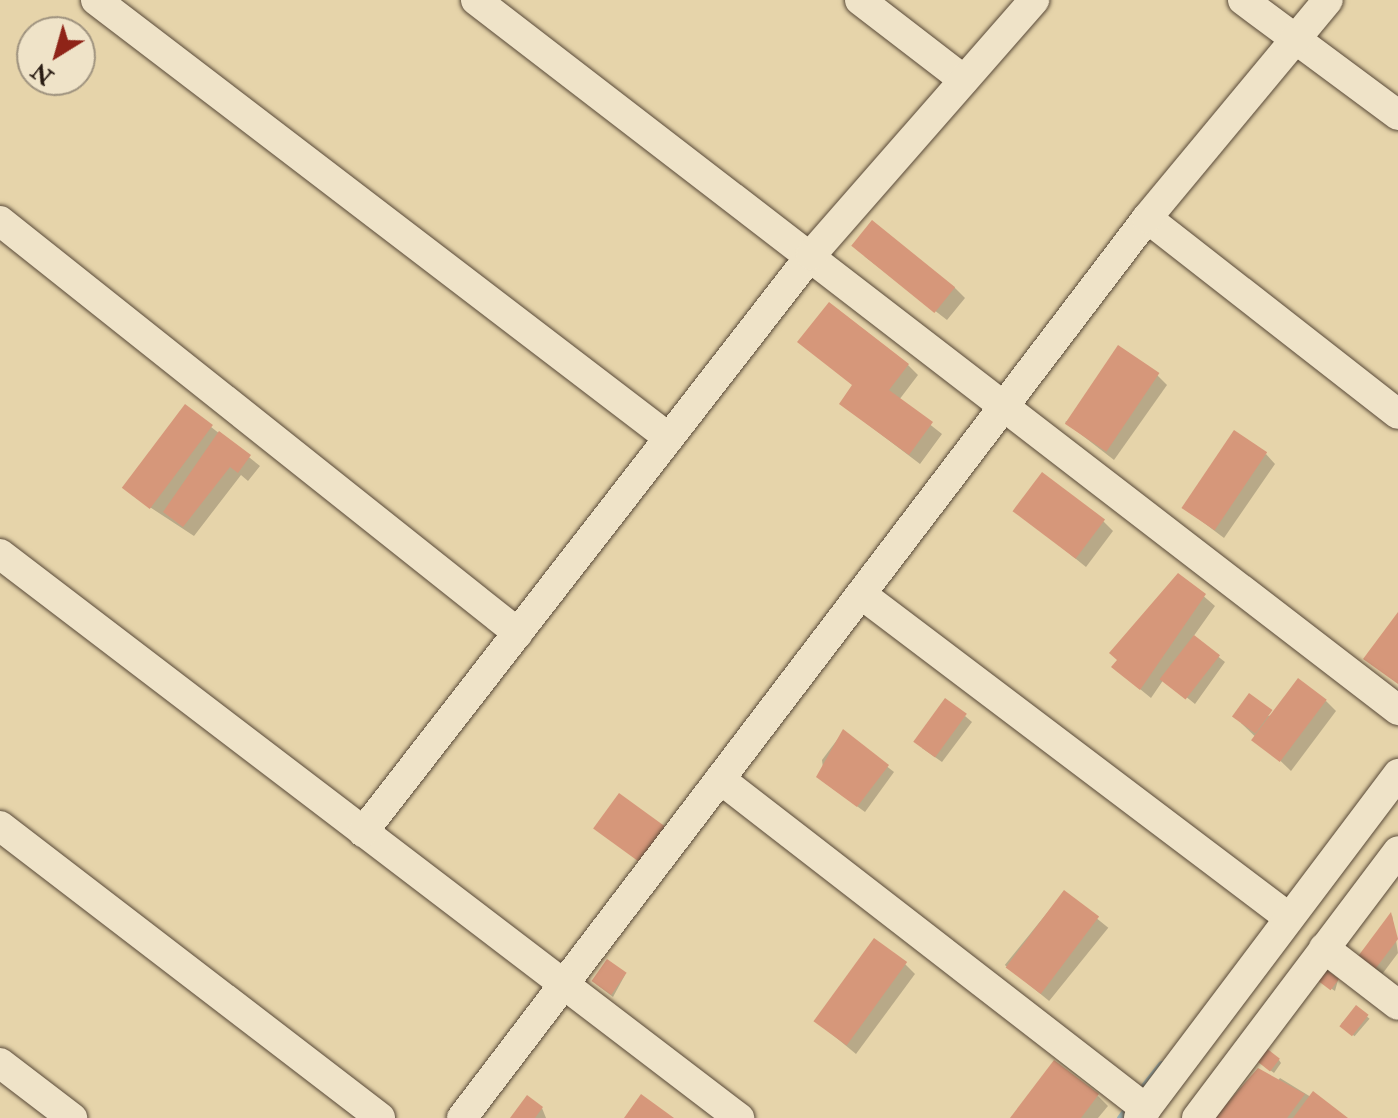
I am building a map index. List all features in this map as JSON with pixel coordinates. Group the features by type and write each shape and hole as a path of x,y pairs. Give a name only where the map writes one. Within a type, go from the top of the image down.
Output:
{"street":[{"path":"96,0 669,438"},
{"path":"476,0 1006,403 1398,710"},
{"path":"860,0 964,80"},
{"path":"363,832 811,255 1034,0"},
{"path":"1243,0 1398,115"},
{"path":"462,1118 1147,218 1292,36 1328,0"},
{"path":"1147,218 1398,414"},
{"path":"0,221 518,633"},
{"path":"0,554 739,1118"},
{"path":"861,594 1288,917"},
{"path":"720,779 1143,1114 1264,946 1398,774"},
{"path":"0,826 380,1118"},
{"path":"1197,1118 1306,978 1324,948 1398,851"},
{"path":"1264,946 1306,978"},
{"path":"1324,948 1398,1005"},
{"path":"0,1063 72,1118"}],"building":[{"path":"872,220 955,287 934,313 851,246"},
{"path":"829,302 909,364 889,390 933,422 909,455 839,404 852,385 797,342"},
{"path":"1118,345 1159,373 1106,452 1065,424"},
{"path":"185,404 213,425 150,509 122,488"},
{"path":"1234,430 1267,452 1215,530 1181,508"},
{"path":"219,431 251,455 238,473 230,467 183,527 163,512"},
{"path":"1042,472 1105,520 1076,559 1013,511"},
{"path":"1178,573 1206,594 1140,690 1111,667 1117,660 1109,653"},
{"path":"1398,612 1398,684 1363,659"},
{"path":"1194,635 1220,655 1186,699 1160,679"},
{"path":"1298,678 1327,700 1280,762 1251,740"},
{"path":"1249,693 1272,710 1255,734 1232,716"},
{"path":"945,698 967,714 935,758 913,742"},
{"path":"843,729 889,765 857,807 816,777"},
{"path":"619,793 665,827 639,862 593,829"},
{"path":"1064,890 1099,916 1041,994 1006,967"},
{"path":"1391,912 1398,939 1373,972 1356,959"},
{"path":"874,938 907,962 847,1045 813,1021"},
{"path":"607,959 627,973 611,995 592,981"},
{"path":"1323,967 1339,979 1331,990 1315,978"},
{"path":"1356,1005 1369,1015 1352,1036 1339,1026"},
{"path":"1261,1044 1280,1059 1270,1071 1251,1057"},
{"path":"1054,1060 1099,1094 1081,1118 1010,1118"},
{"path":"1258,1068 1305,1094 1287,1118 1214,1118"},
{"path":"1313,1091 1348,1118 1293,1118"},
{"path":"641,1094 674,1118 624,1118"},
{"path":"527,1095 543,1107 535,1118 510,1118"}],"waterway":[{"path":"1137,1095 1161,1064"},
{"path":"1120,1118 1129,1105"}]}
